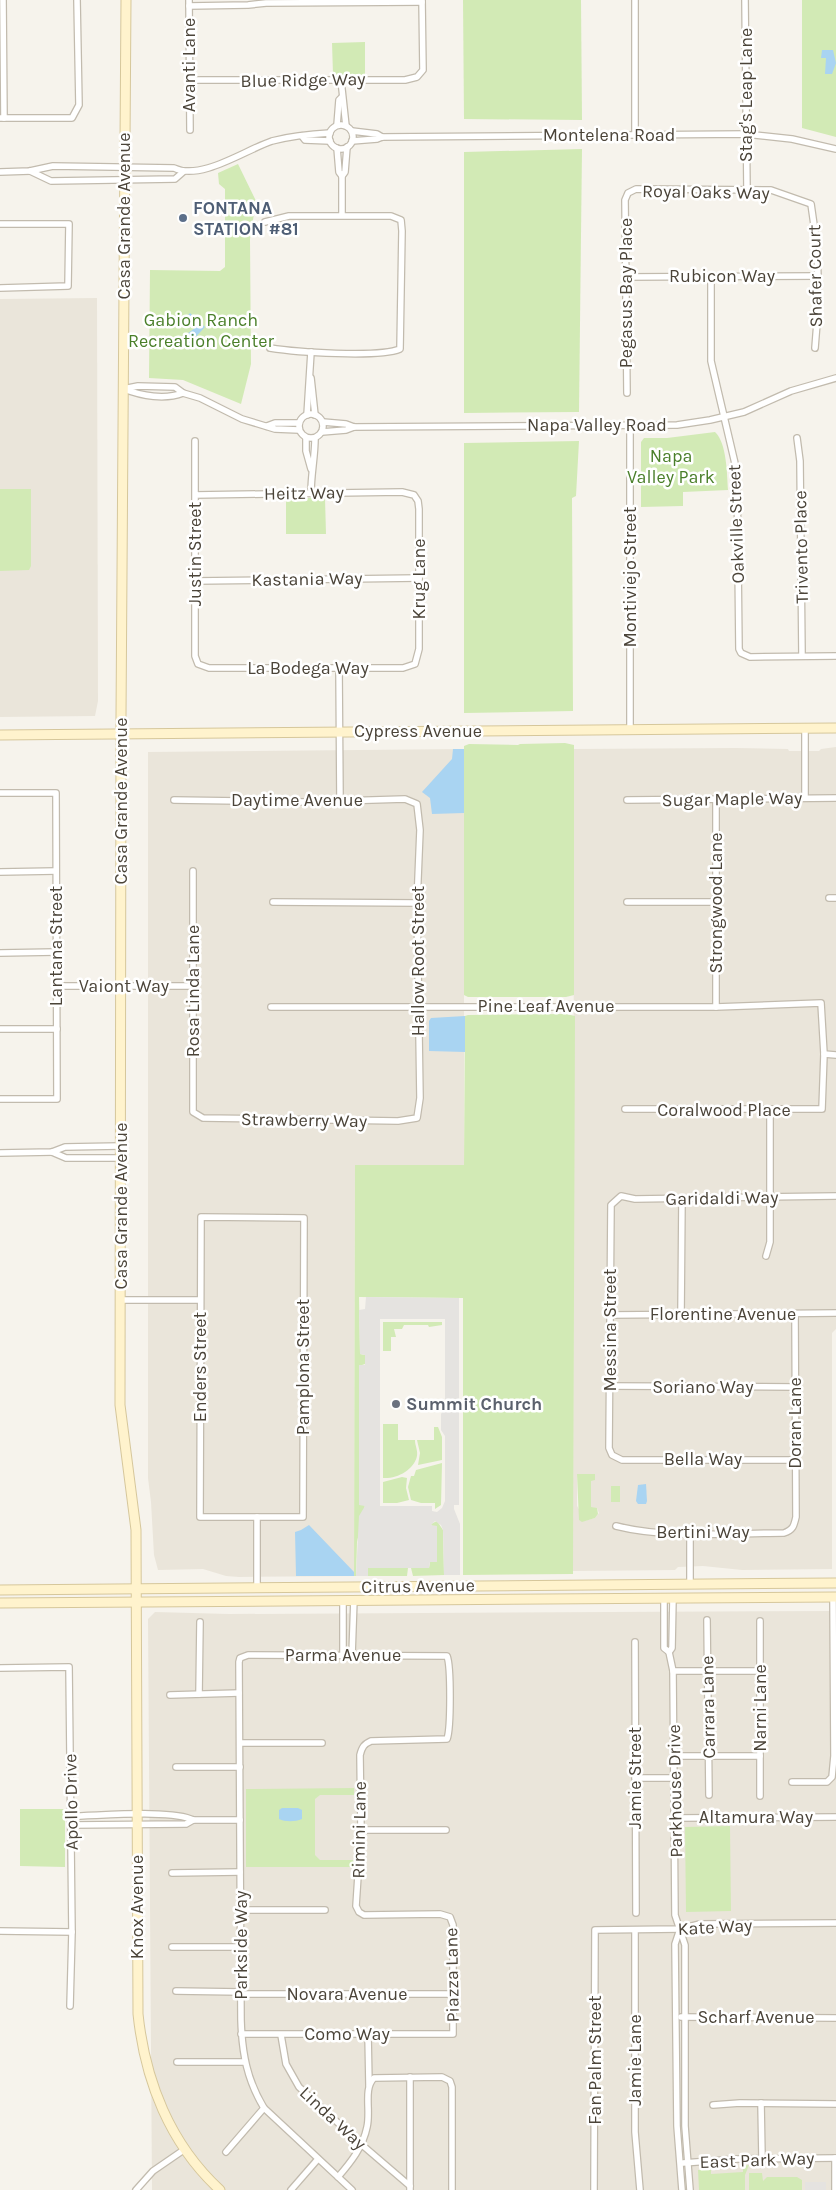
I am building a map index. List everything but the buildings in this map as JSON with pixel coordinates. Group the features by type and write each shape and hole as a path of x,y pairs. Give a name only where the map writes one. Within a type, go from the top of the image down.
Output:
{"street":[{"path":"3,0 2,118 72,118 79,104 77,0"},
{"name":"Casa Grande Avenue","path":"126,0 123,167 121,733 121,1424 135,1511 136,1601"},
{"path":"635,0 635,134"},
{"name":"Stag's Leap Lane","path":"745,0 747,190"},
{"path":"189,3 248,5 266,3 422,1"},
{"name":"Blue Ridge Way","path":"189,80 405,80 417,77 423,70 422,1"},
{"name":"Avanti Lane","path":"189,3 190,130"},
{"path":"341,80 346,126"},
{"path":"330,141 330,133 337,125 339,100 342,97"},
{"path":"337,125 346,126 352,131 352,141 347,147 345,172 342,176 342,215"},
{"name":"Montelena Road","path":"352,131 382,137 746,134 792,139 835,150"},
{"path":"0,172 30,171 53,166 174,168 183,172 193,172 215,166 272,141 330,133"},
{"path":"302,136 305,140 330,141 337,148 339,172 342,176"},
{"name":"Montelena Road","path":"352,141 382,137"},
{"path":"337,148 347,147"},
{"path":"30,171 51,181 123,178 176,179 183,172"},
{"name":"Royal Oaks Way","path":"628,193 636,189 771,190 811,204"},
{"name":"Pegasus Bay Place","path":"627,394 626,200 628,193"},
{"name":"Shafer Court","path":"811,204 815,226 818,276 815,348"},
{"path":"265,222 289,216 342,215 391,216 401,220 400,349 382,353 311,352 270,348"},
{"path":"0,224 69,224 68,286 0,288"},
{"name":"Oakville Street","path":"711,276 711,361 737,472 739,649 741,654 750,657 802,656"},
{"name":"Rubicon Way","path":"626,277 818,276"},
{"path":"311,352 311,378 315,415"},
{"path":"267,426 275,423 299,422 307,414 308,384 311,378"},
{"name":"Napa Valley Road","path":"322,422 354,426 677,425 724,417 753,408 798,388 835,379"},
{"path":"123,388 138,386 174,387 183,393 200,398 242,419 275,429 299,430"},
{"path":"306,438 315,438 322,432 322,422 315,415 307,414"},
{"path":"299,422 299,430 306,438 306,451 311,469 311,492"},
{"name":"Napa Valley Road","path":"322,432 346,430 354,426"},
{"name":"Montiviejo Street","path":"630,426 630,729"},
{"path":"311,469 314,463 315,438"},
{"name":"Trivento Place","path":"798,438 800,461 802,656"},
{"name":"Justin Street","path":"195,441 195,656 200,666"},
{"name":"Heitz Way","path":"195,495 311,492 402,492 414,495"},
{"name":"Krug Lane","path":"414,495 417,498 419,509 419,649 415,664"},
{"name":"Kastania Way","path":"195,581 419,578"},
{"path":"802,656 836,656"},
{"name":"La Bodega Way","path":"200,666 206,668 406,668 415,664"},
{"path":"339,668 340,801"},
{"name":"Cypress Avenue","path":"0,734 104,735 121,733 836,728"},
{"path":"805,729 806,798"},
{"name":"Lantana Street","path":"0,793 56,793 57,986 57,1099 0,1099"},
{"name":"Sugar Maple Way","path":"627,800 836,798"},
{"name":"Daytime Avenue","path":"174,800 340,801 405,799 417,804"},
{"name":"Strongwood Lane","path":"716,799 716,1007"},
{"name":"Hallow Root Street","path":"417,804 420,830 417,902 420,1098 417,1118"},
{"path":"0,872 56,871"},
{"name":"Rosa Linda Lane","path":"193,871 193,1112"},
{"path":"273,902 417,902"},
{"path":"627,902 716,902"},
{"path":"0,953 56,952"},
{"name":"Vaiont Way","path":"57,986 192,986"},
{"name":"Pine Leaf Avenue","path":"271,1007 716,1007 822,1003 824,1054"},
{"path":"0,1029 57,1028"},
{"path":"824,1054 836,1055"},
{"name":"Coralwood Place","path":"625,1109 822,1109 824,1054"},
{"path":"766,1256 770,1242 770,1110"},
{"name":"Strawberry Way","path":"193,1112 203,1118 237,1119 398,1121 417,1118"},
{"path":"0,1153 52,1152 65,1147 120,1146"},
{"path":"52,1152 66,1158 120,1158"},
{"name":"Garidaldi Way","path":"611,1205 621,1196 635,1198 682,1198 836,1196"},
{"path":"681,1314 682,1198"},
{"name":"Messina Street","path":"611,1205 609,1448 612,1455"},
{"name":"Enders Street","path":"257,1517 200,1517 201,1217 304,1218"},
{"name":"Pamplona Street","path":"257,1517 303,1517 304,1218"},
{"path":"121,1300 200,1300"},
{"name":"Doran Lane","path":"790,1531 794,1526 796,1517 795,1314"},
{"name":"Florentine Avenue","path":"610,1315 836,1314"},
{"name":"Soriano Way","path":"610,1386 795,1387"},
{"name":"Bella Way","path":"612,1455 622,1460 795,1460"},
{"path":"257,1517 257,1587"},
{"name":"Bertini Way","path":"616,1526 639,1532 790,1531"},
{"path":"690,1533 690,1584"},
{"name":"Citrus Avenue","path":"0,1590 836,1583"},
{"path":"792,1782 827,1782 832,1777 835,1756 834,1597"},
{"name":"Citrus Avenue","path":"0,1604 354,1599 834,1597"},
{"name":"Parkhouse Drive","path":"668,1598 664,1625 664,1648 669,1652 673,1671 675,1915 685,1945 686,2163 690,2190"},
{"name":"Parkhouse Drive","path":"668,1598 672,1625 672,1648 669,1652"},
{"path":"352,1655 354,1599"},
{"path":"343,1600 343,1655"},
{"name":"Knox Avenue","path":"136,1601 137,1993 140,2035 145,2063 156,2097 185,2149 220,2190"},
{"name":"Carrara Lane","path":"707,1620 709,1795"},
{"name":"Narni Lane","path":"760,1621 760,1796"},
{"path":"199,1694 200,1622"},
{"path":"664,1625 672,1625"},
{"name":"Jamie Street","path":"635,1642 636,1913"},
{"name":"Parma Avenue","path":"240,1658 248,1655 447,1656 449,1666 449,1724 447,1739 371,1741 362,1748"},
{"name":"Parkside Way","path":"240,1658 241,2034 244,2062 255,2093 264,2108 352,2190"},
{"name":"Apollo Drive","path":"0,1668 68,1667 72,1932 70,2006"},
{"path":"673,1671 760,1671"},
{"path":"170,1695 239,1694"},
{"path":"240,1743 322,1743"},
{"name":"Rimini Lane","path":"362,1748 360,1755 361,1830 356,1906 359,1912 364,1915 440,1914 450,1917"},
{"path":"674,1756 760,1756"},
{"path":"176,1767 240,1767"},
{"path":"636,1778 674,1778"},
{"path":"71,1816 137,1814 187,1816 193,1820"},
{"path":"104,1815 104,1825"},
{"name":"Altamura Way","path":"675,1818 836,1817"},
{"path":"71,1825 186,1824 193,1820 240,1820"},
{"path":"361,1830 446,1830"},
{"path":"172,1873 240,1872"},
{"path":"241,1910 325,1910"},
{"name":"Piazza Lane","path":"450,1917 453,1924 453,2034"},
{"name":"Kate Way","path":"595,1930 680,1929 700,1924 836,1923"},
{"name":"Parkhouse Drive","path":"680,1929 675,1944 677,2126 682,2190"},
{"name":"Fan Palm Street","path":"594,2190 595,1930"},
{"path":"0,1931 72,1932"},
{"name":"Jamie Lane","path":"635,1931 635,2132 640,2190"},
{"path":"172,1946 241,1946"},
{"name":"Novara Avenue","path":"176,1992 454,1994"},
{"name":"Scharf Avenue","path":"676,2017 836,2018"},
{"name":"Como Way","path":"241,2034 453,2034"},
{"name":"Linda Way","path":"280,2034 286,2064 299,2087 410,2188"},
{"path":"338,2177 350,2163 361,2144 369,2118 368,2034"},
{"path":"177,2062 244,2062"},
{"path":"410,2077 410,2188"},
{"path":"368,2087 374,2078 442,2077 450,2081 452,2094 452,2190"},
{"path":"761,2103 762,2158"},
{"path":"713,2105 761,2103 836,2104"},
{"path":"226,2152 264,2108"},
{"path":"136,2190 153,2172 185,2149"},
{"name":"East Park Way","path":"679,2164 762,2158 835,2158"},
{"path":"835,2158 835,2190"},
{"path":"290,2190 318,2159"}],"shaded area":[{"path":"97,298 98,701 95,716 0,717 0,299"},
{"path":"836,747 836,1329 832,1333 832,1569 742,1570 703,1566 678,1567 675,1570 573,1571 574,749 736,748 819,751","holes":["577,1475 591,1480 591,1508 597,1508 599,1513 595,1518 584,1521 579,1520"]},
{"path":"464,749 464,1165 355,1165 354,1576 239,1577 226,1576 203,1569 158,1570 154,1555 148,1478 148,752"},
{"path":"366,1297 459,1298 459,1505 454,1505 454,1509 460,1524 460,1575 444,1575 443,1530 441,1525 435,1521 431,1525 437,1526 437,1562 430,1562 429,1568 368,1568 368,1576 356,1576 359,1516 365,1506 359,1505 359,1365 365,1365 365,1355 360,1354 359,1310 365,1309","holes":["380,1319 445,1319 445,1407 441,1414 441,1430 445,1436 445,1501 442,1508 437,1512 432,1511 432,1506 380,1506"]},
{"path":"836,1611 836,2190 152,2190 148,1619 155,1612 229,1614"},
{"path":"805,2182 826,2182 826,2190 805,2190"}],"green space":[{"path":"463,0 581,0 582,120 464,119"},
{"path":"802,0 836,0 836,137 802,128"},
{"path":"365,42 365,75 333,75 332,43"},
{"path":"582,149 579,412 464,413 464,152"},
{"name":"Gabion Ranch Recreation Center","path":"238,164 256,201 250,239 251,364 241,404 183,380 149,378 150,270 220,271 225,267 225,189 219,184 218,173"},
{"name":"Napa Valley Park","path":"715,432 724,451 728,490 683,492 683,506 641,507 641,442 644,438 667,438"},
{"path":"579,441 576,496 572,498 573,711 464,713 464,443"},
{"path":"0,489 31,489 31,566 29,570 0,571"},
{"path":"286,498 325,498 326,534 286,534"},
{"path":"565,743 574,745 574,995 566,997 468,997 464,995 464,746 469,744 518,745"},
{"path":"566,1014 575,1016 573,1574 463,1575 463,1298 359,1297 360,1354 365,1355 365,1364 359,1366 359,1504 365,1505 357,1542 356,1576 354,1576 355,1165 464,1165 465,1016"},
{"path":"383,1322 442,1322 442,1325 429,1327 428,1325 404,1325 402,1329 394,1329 396,1337 391,1337 391,1351 383,1351"},
{"path":"383,1424 398,1424 398,1440 415,1440 417,1452 415,1461 409,1469 404,1473 388,1478 383,1478"},
{"path":"434,1427 438,1427 442,1437 442,1460 418,1465 420,1453 417,1440 434,1440"},
{"path":"442,1463 441,1505 435,1509 435,1503 421,1503 411,1500 408,1487 411,1476 414,1476 416,1470"},
{"path":"577,1474 595,1474 595,1480 591,1481 591,1507 597,1508 598,1514 595,1518 582,1522 579,1520"},
{"path":"402,1477 407,1478 406,1488 409,1500 397,1503 383,1503 383,1482"},
{"path":"611,1486 620,1486 620,1502 611,1502"},
{"path":"437,1521 443,1530 444,1575 413,1576 411,1568 429,1568 437,1526 432,1526 431,1524"},
{"path":"368,1568 408,1568 407,1576 368,1576"},
{"path":"354,1788 354,1795 320,1795 315,1799 315,1855 320,1860 354,1860 353,1867 246,1867 246,1789"},
{"path":"20,1809 65,1809 65,1867 20,1866"},
{"path":"730,1826 731,1911 686,1912 685,1827"},
{"path":"749,2165 745,2175 745,2190 699,2190 698,2170 711,2169 711,2174 743,2172 743,2166"},
{"path":"749,2173 762,2173 763,2181 767,2177 797,2177 802,2180 802,2190 749,2190"}],"water":[{"path":"822,50 833,50 836,63 832,74 825,74 826,58 821,58"},
{"path":"190,313 205,327 189,344 183,337 195,328 185,319"},
{"path":"453,749 464,749 464,813 432,814 430,798 422,792 452,759"},
{"path":"465,1016 465,1052 429,1051 429,1021 431,1018"},
{"path":"646,1484 646,1504 638,1504 636,1501 638,1485"},
{"path":"309,1525 354,1572 354,1576 296,1576 295,1532"},
{"path":"282,1808 298,1808 302,1810 302,1819 284,1821 279,1819 279,1810"}],"place":[{"name":"FONTANA STATION #81","path":"183,218"},
{"name":"Summit Church","path":"396,1404"}]}
